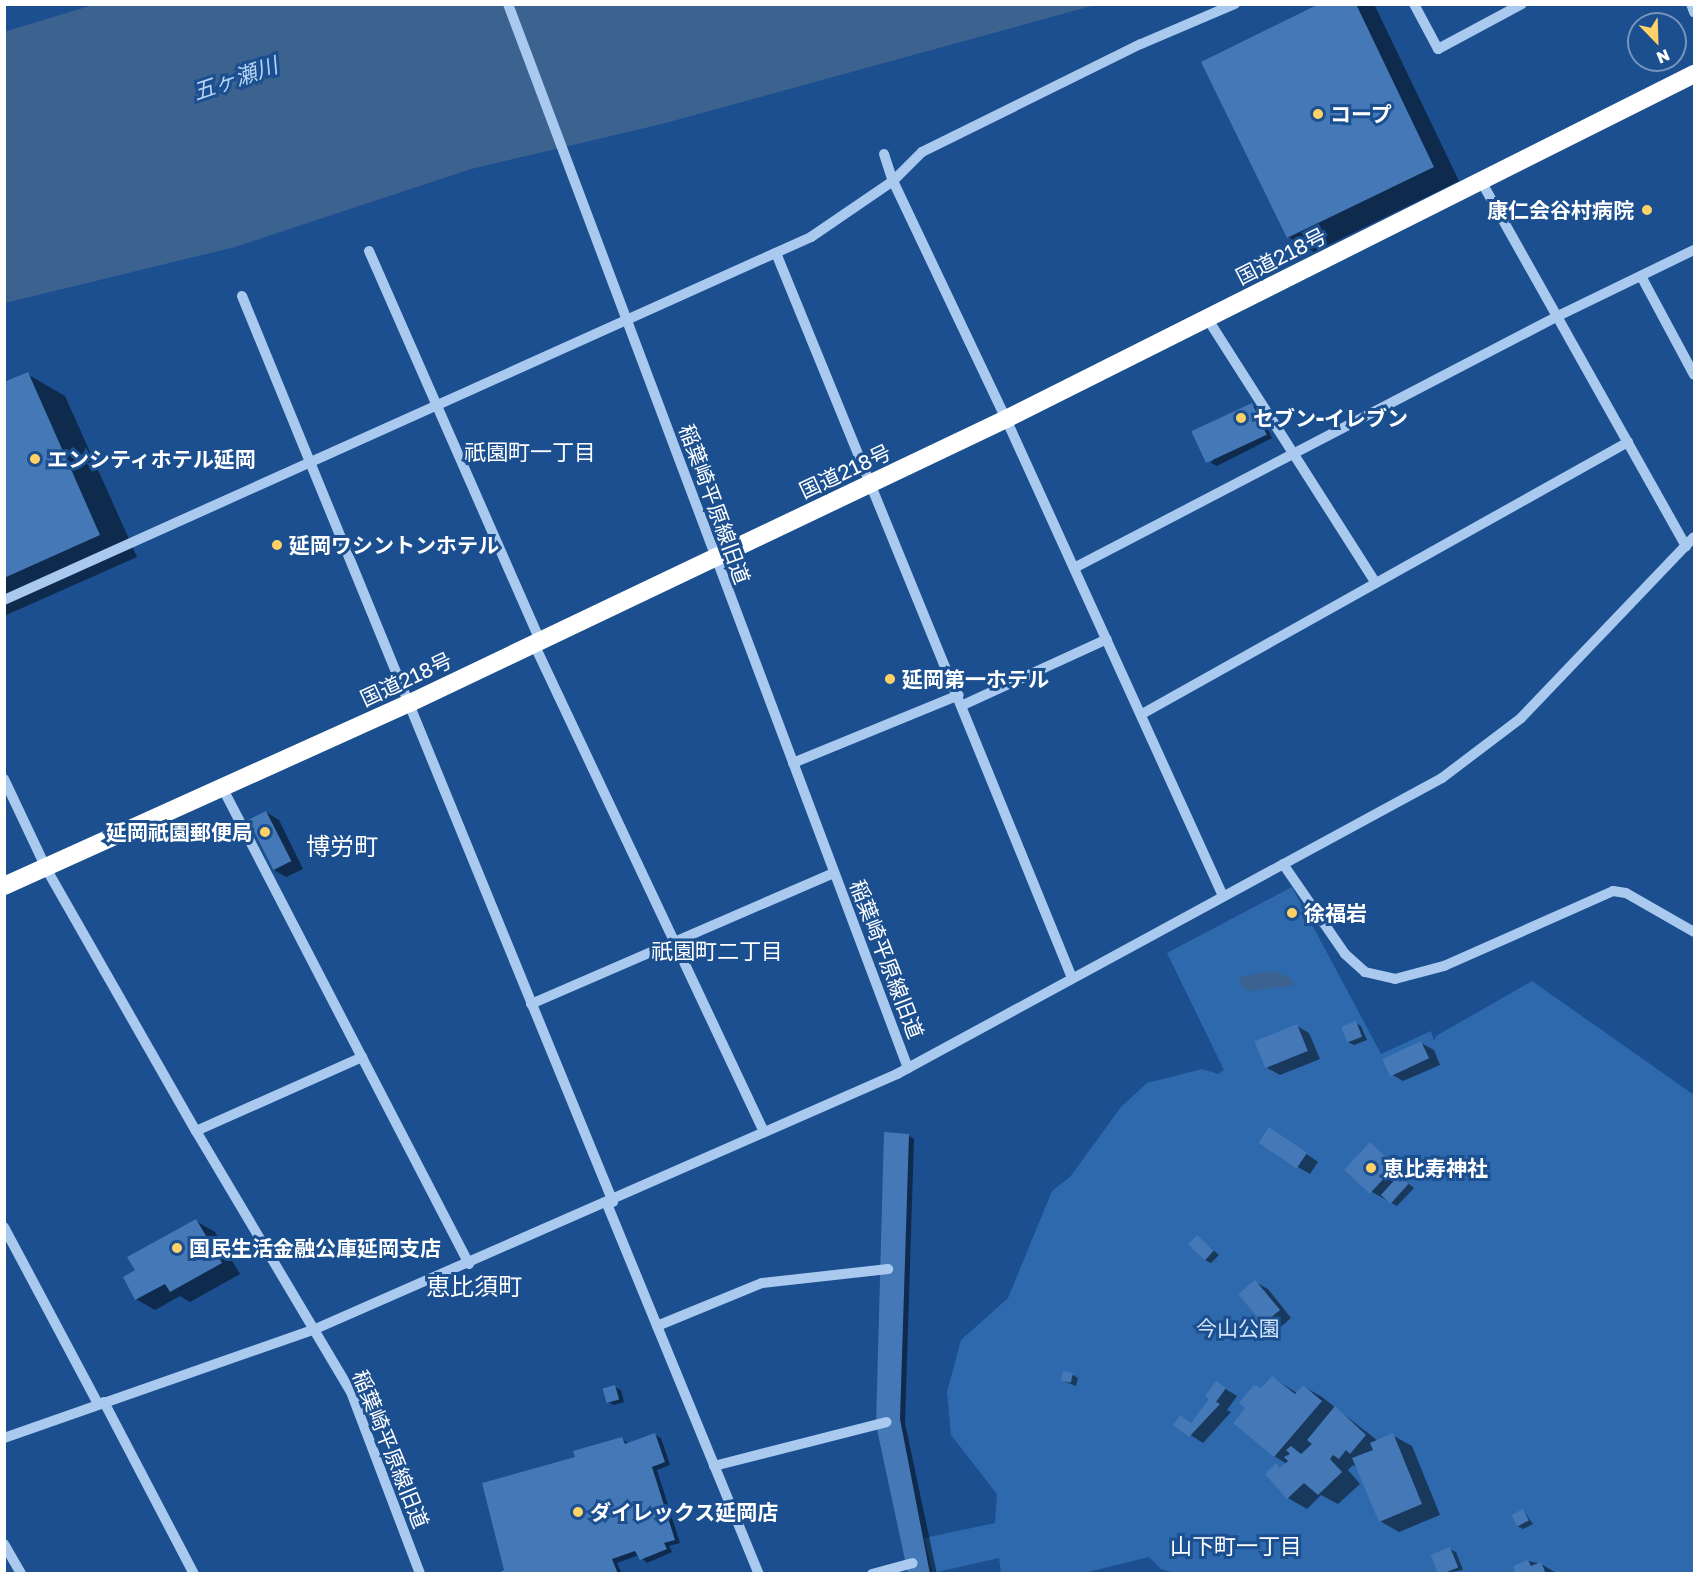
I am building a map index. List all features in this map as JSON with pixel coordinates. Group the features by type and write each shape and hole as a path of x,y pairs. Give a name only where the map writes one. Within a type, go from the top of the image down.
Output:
{"highway":[{"name":"国道218号","path":"4,886 46,870 410,703 1006,419 1695,74"}],"street":[{"name":"稲葉崎平原線旧道","path":"420,1574 351,1392 313,1330 610,1203 908,1068 713,558 570,164 508,4"},
{"path":"4,600 811,237 893,181 922,152 1141,44 1235,4"},
{"path":"1414,4 1438,49 1522,4"},
{"path":"1691,4 1695,12"},
{"path":"885,154 893,181 1006,419 1223,896"},
{"path":"1481,181 1686,546"},
{"path":"1074,568 1558,316 1695,250"},
{"path":"369,251 537,642 672,942 764,1132"},
{"path":"776,252 961,700 1072,978"},
{"path":"1641,276 1695,375"},
{"path":"242,296 308,462 410,703 657,1326 759,1574"},
{"path":"1207,318 1376,583"},
{"path":"1142,714 1628,442"},
{"path":"908,1068 1442,778 1483,751 1521,718 1695,537"},
{"path":"793,763 961,700 1107,639"},
{"path":"4,779 46,870 313,1330 4,1438"},
{"path":"223,789 469,1264"},
{"path":"1283,864 1345,954 1365,972 1395,979 1444,966 1613,891 1626,893 1695,932"},
{"path":"531,1004 833,873"},
{"path":"196,1131 362,1057"},
{"path":"4,1227 194,1574"},
{"path":"657,1326 762,1283 888,1269"},
{"path":"714,1466 886,1422"},
{"path":"4,1544 21,1574"},
{"path":"872,1574 913,1563"}],"green space":[{"name":"今山公園","path":"1292,887 1381,1054 1431,1031 1434,1041 1436,1036 1532,981 1694,1095 1694,1573 1178,1574 1161,1569 1149,1557 1084,1573 1001,1573 999,1558 933,1573 924,1538 995,1523 997,1494 951,1435 947,1392 961,1340 1008,1298 1052,1191 1070,1177 1121,1107 1147,1083 1202,1069 1218,1074 1224,1070 1167,953"}],"water":[{"name":"五ヶ瀬川","path":"96,4 1095,5 662,124 471,169 235,247 5,303 4,32"},
{"path":"1273,971 1289,977 1295,985 1250,991 1241,986 1240,977"}],"building":[{"name":"コープ","path":"1319,4 1356,4 1434,167 1287,238 1201,62"},
{"name":"エンシティホテル延岡","path":"28,372 100,535 4,578 4,382"},
{"name":"セブン-イレブン","path":"1252,403 1267,435 1206,463 1191,431"},
{"path":"266,811 291,861 274,870 248,820"},
{"path":"1356,1021 1362,1037 1347,1043 1341,1027"},
{"path":"1297,1024 1308,1051 1265,1068 1254,1041"},
{"path":"1421,1041 1429,1058 1390,1076 1382,1059"},
{"path":"1269,1127 1307,1153 1297,1168 1258,1143"},
{"path":"884,1132 909,1134 900,1419 930,1574 908,1574 876,1425"},
{"name":"恵比寿神社","path":"1370,1142 1396,1166 1370,1194 1344,1170"},
{"path":"1399,1175 1409,1184 1391,1204 1381,1195"},
{"path":"196,1219 222,1263 170,1292 165,1284 135,1300 123,1277 135,1270 127,1257"},
{"path":"1197,1235 1214,1251 1205,1260 1188,1245"},
{"path":"1255,1280 1280,1310 1263,1324 1238,1294"},
{"path":"1063,1371 1073,1373 1071,1383 1061,1381"},
{"path":"1272,1376 1295,1394 1303,1385 1322,1401 1274,1457 1233,1423 1245,1408 1239,1403 1254,1385 1261,1388"},
{"path":"1216,1381 1226,1388 1216,1402 1220,1404 1189,1437 1173,1425 1180,1415 1191,1423 1209,1399 1205,1396"},
{"path":"615,1385 619,1399 607,1403 603,1389"},
{"path":"1335,1406 1366,1435 1350,1454 1346,1450 1339,1459 1333,1455 1330,1459 1342,1472 1318,1495 1304,1483 1287,1499 1265,1474 1276,1463 1280,1468 1288,1461 1284,1457 1290,1454 1286,1450 1291,1446 1301,1454 1312,1444 1307,1440"},
{"name":"ダイレックス延岡店","path":"655,1433 665,1462 652,1467 675,1540 664,1543 667,1549 640,1560 635,1551 612,1559 618,1574 497,1574 504,1570 482,1483 575,1457 573,1451 622,1437 625,1444"},
{"path":"1393,1433 1422,1504 1379,1522 1352,1458 1373,1450 1370,1443"},
{"path":"1523,1509 1529,1521 1517,1526 1511,1515"},
{"path":"1450,1547 1458,1567 1438,1574 1431,1555"},
{"path":"1528,1560 1531,1566 1541,1562 1546,1574 1511,1574 1515,1572 1513,1566"}],"place":[{"name":"コープ","path":"1318,114"},
{"name":"康仁会谷村病院","path":"1647,210"},
{"name":"セブン-イレブン","path":"1241,418"},
{"name":"エンシティホテル延岡","path":"35,459"},
{"name":"延岡ワシントンホテル","path":"277,545"},
{"name":"延岡第一ホテル","path":"890,679"},
{"name":"延岡祇園郵便局","path":"265,832"},
{"name":"徐福岩","path":"1292,913"},
{"name":"恵比寿神社","path":"1371,1168"},
{"name":"国民生活金融公庫延岡支店","path":"177,1248"},
{"name":"ダイレックス延岡店","path":"578,1512"}],"district":[{"name":"祇園町一丁目","path":"530,452"},
{"name":"博労町","path":"342,846"},
{"name":"祇園町二丁目","path":"717,951"},
{"name":"恵比須町","path":"474,1286"},
{"name":"山下町一丁目","path":"1236,1546"}]}
